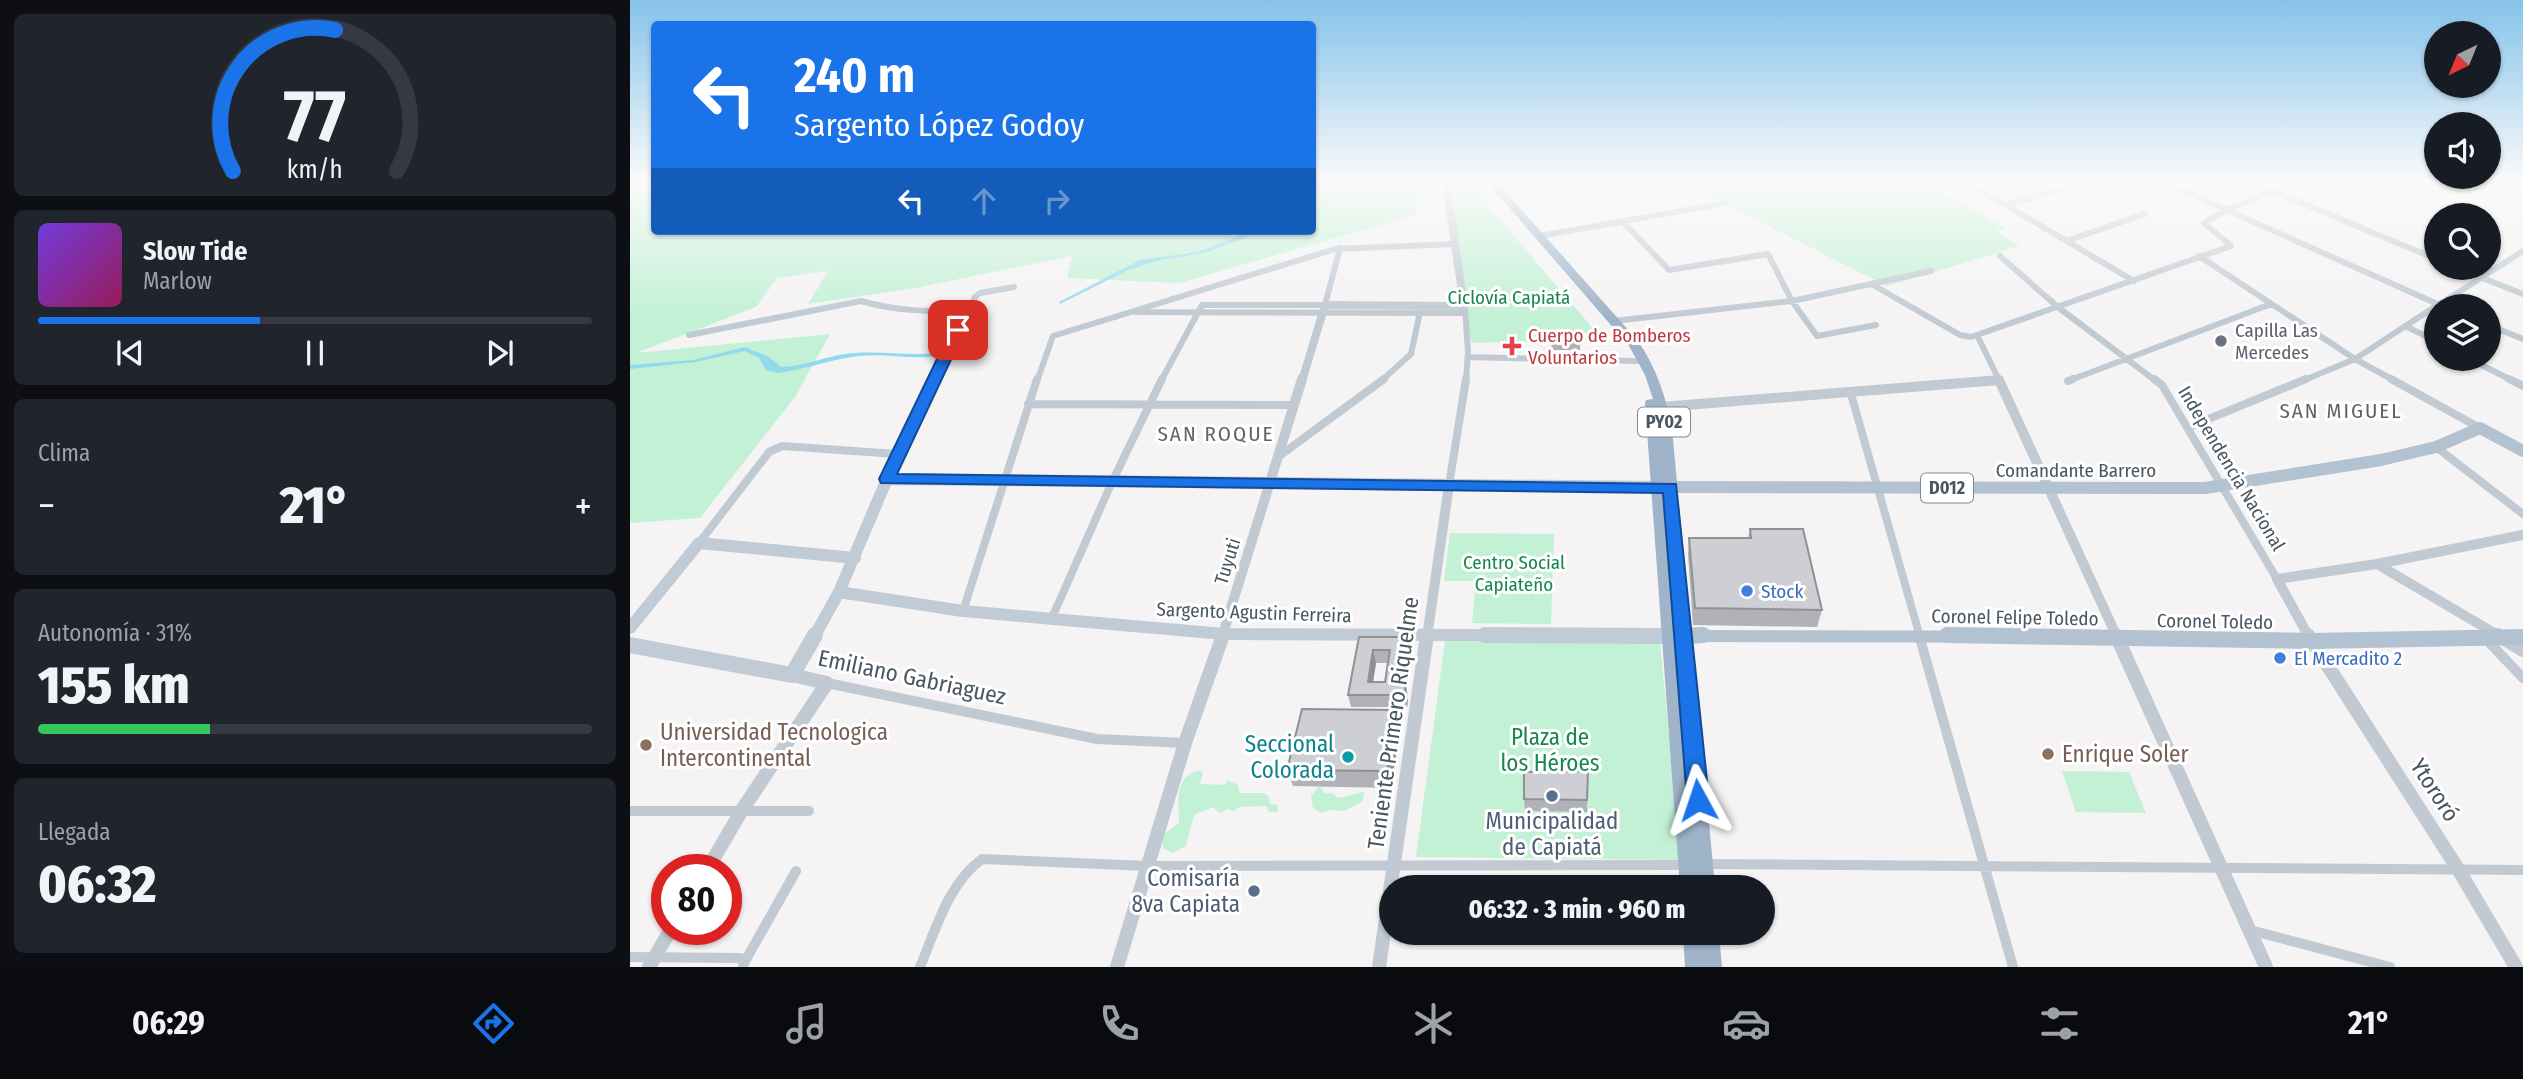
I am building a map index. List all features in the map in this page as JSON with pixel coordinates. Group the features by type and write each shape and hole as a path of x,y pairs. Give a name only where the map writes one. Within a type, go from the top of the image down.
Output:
{"highway":[{"name":"PY02","path":"1525,227 1636,361 1647,386 1652,407 1664,487"},
{"name":"PY02","path":"1531,227 1645,360 1656,385 1661,407 1664,487 1696,865 1701,875"},
{"name":"PY02","path":"1693,875 1696,865"},
{"path":"1694,945 1695,967"},
{"path":"1710,945 1712,967"}],"main road":[{"name":"D012","path":"2436,447 2480,428"},
{"path":"2480,428 2523,451"},
{"name":"Comandante Barrero","path":"1664,487 2224,487 2382,460 2436,447"},
{"name":"D012","path":"887,479 1664,487"},
{"path":"792,675 839,592 887,479"},
{"path":"630,628 699,543 855,558"},
{"name":"Sargento Agustin Ferreira","path":"839,592 963,611 1224,634 1677,636"},
{"name":"Coronel Felipe Toledo","path":"1677,636 1697,639 1921,639 2106,643 2119,639"},
{"path":"2311,641 2523,637"},
{"name":"Coronel Toledo","path":"2119,639 2311,641"},
{"name":"Emiliano Gabriaguez","path":"630,645 792,675"}],"street":[{"path":"1449,485 1468,357 1465,309 1452,227"},
{"path":"1540,236 1589,227"},
{"path":"1628,227 1669,270 1768,254 1792,301 1817,336 1876,325"},
{"path":"2042,227 2134,281"},
{"path":"2066,241 2107,227"},
{"path":"1872,285 1960,335 1977,335 2231,246 2209,227"},
{"path":"2264,227 2424,300"},
{"path":"2360,227 2424,254"},
{"path":"963,611 1028,404 1053,336 1340,248 1455,244"},
{"path":"1324,308 1340,248"},
{"path":"2501,266 2522,253"},
{"name":"Independencia Nacional","path":"2000,256 2059,308 2162,385 2224,487 2311,641"},
{"path":"2199,257 2355,359 2480,428"},
{"path":"1614,321 1792,301 1931,271"},
{"path":"2456,294 2478,280"},
{"path":"2486,280 2523,294"},
{"path":"887,479 968,311 980,293 1014,287"},
{"path":"689,335 861,301 886,308 933,312 968,311"},
{"path":"2068,381 2271,303"},
{"path":"1127,312 1198,313 1324,308 1465,309"},
{"path":"1324,308 1420,312 1465,309"},
{"name":"Tuyuti","path":"1117,967 1185,743 1224,634 1324,308"},
{"path":"1278,457 1396,370 1411,354 1420,312"},
{"path":"1051,620 1112,482 1180,343 1198,313"},
{"path":"2189,428 2355,359 2424,314"},
{"path":"2405,326 2424,335"},
{"path":"2501,330 2523,339"},
{"path":"1977,335 2053,489 2219,867 2266,967"},
{"path":"1468,357 1636,361"},
{"path":"2494,371 2523,386"},
{"path":"1661,407 1851,394 1999,380"},
{"path":"1851,394 2013,967"},
{"path":"1028,404 1293,405"},
{"path":"699,543 769,452 775,448 782,446 897,454"},
{"path":"2436,447 2523,514"},
{"name":"Teniente Primero Riquelme","path":"1379,967 1449,485"},
{"path":"2277,579 2377,564 2523,535"},
{"path":"2377,564 2523,650"},
{"path":"2486,639 2523,678"},
{"name":"Ytororó","path":"2311,641 2459,869 2516,967"},
{"name":"Emiliano Gabriaguez","path":"792,675 1097,739 1185,743"},
{"path":"716,854 827,683"},
{"path":"630,811 809,811"},
{"path":"920,967 956,887 970,865 982,859 1147,866 1696,865 2523,870"},
{"path":"744,965 796,871"},
{"path":"2247,929 2390,967"},
{"path":"652,962 662,945"},
{"path":"630,957 652,962 740,958 744,965"}],"green space":[{"path":"630,227 651,227 651,235 1316,235 1316,227 1373,227 1179,283 1067,278 1072,256 915,288 808,304 828,271 777,278 756,307 636,353 830,334 795,397 700,518 630,523"},
{"name":"Ciclovía Capiatá","path":"1455,227 1506,227 1602,339 1471,343"},
{"path":"1771,227 2003,227 1995,231 2020,246 1887,286"},
{"name":"Centro Social Capiateño","path":"1450,533 1554,534 1551,624 1472,623 1476,581 1444,581"},
{"name":"Plaza de los Héroes","path":"1445,641 1660,643 1681,860 1416,857"},
{"path":"1200,770 1203,774 1200,784 1225,785 1227,780 1238,785 1239,793 1264,793 1269,797 1270,804 1278,805 1278,812 1269,812 1266,806 1240,807 1234,811 1227,809 1220,813 1213,807 1194,815 1186,846 1173,853 1164,849 1160,837 1179,823 1181,784 1191,773"},
{"path":"2062,771 2129,772 2146,813 2076,812"},
{"path":"1319,786 1325,793 1332,793 1338,798 1364,792 1363,801 1344,811 1330,810 1321,813 1313,808 1311,796"}],"water":[{"path":"1241,235 1252,235 1208,252 1156,261 1126,271 1060,304 1059,302 1140,260 1198,252"},
{"path":"745,347 769,357 781,367 847,354 943,352 942,355 921,357 859,356 778,373 766,370 759,358 745,351 695,362 630,369 630,365 693,360"}],"building":[{"path":"1552,331 1579,332 1580,342 1551,342"},
{"name":"Stock","path":"1750,529 1803,529 1822,610 1695,608 1689,538 1751,538"},
{"path":"1359,637 1408,637 1404,695 1348,695","holes":["1373,650 1390,650 1385,682 1368,682"]},
{"name":"Seccional Colorada","path":"1302,709 1397,710 1387,771 1287,770"},
{"path":"1588,771 1587,800 1524,799 1524,772"}],"place":[{"name":"Capilla Las Mercedes","path":"2221,341"},
{"name":"Cuerpo de Bomberos Voluntarios","path":"1512,346"},
{"name":"Stock","path":"1747,591"},
{"name":"El Mercadito 2","path":"2280,658"},
{"name":"Universidad Tecnologica Intercontinental","path":"646,745"},
{"name":"Enrique Soler","path":"2048,754"},
{"name":"Seccional Colorada","path":"1348,757"},
{"name":"Municipalidad de Capiatá","path":"1552,796"},
{"name":"Comisaría 8va Capiata","path":"1254,891"}],"district":[{"name":"SAN MIGUEL","path":"2341,411"},
{"name":"SAN ROQUE","path":"1216,434"}],"route":[{"path":"958,330 887,479 1671,487 1698,800"}]}
